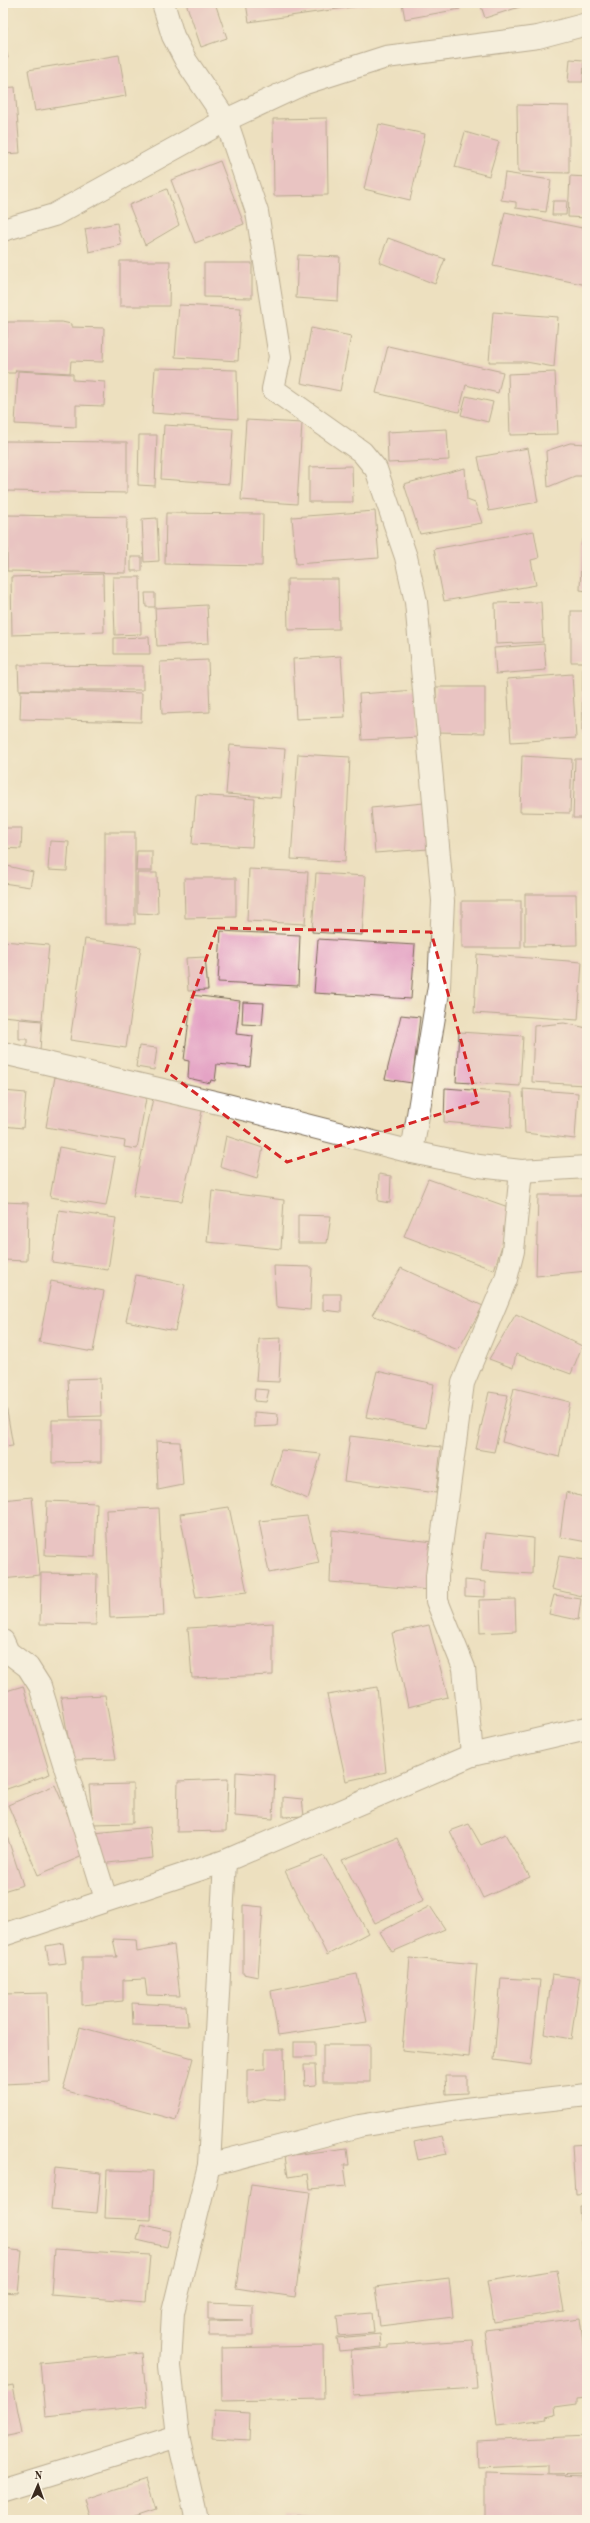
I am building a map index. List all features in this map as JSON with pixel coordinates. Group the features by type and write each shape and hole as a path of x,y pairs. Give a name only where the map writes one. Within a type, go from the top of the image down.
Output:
{"street":[{"path":"163,3 173,36 186,61 226,120 257,212 280,357 273,389 362,452 376,469 406,557 416,602 443,901 439,986 412,1152"},
{"path":"3,230 54,215 226,120 305,83 386,57 538,37 587,24"},
{"path":"3,1053 223,1104 412,1152 479,1166 521,1171 587,1167"},
{"path":"472,1755 464,1668 437,1601 437,1576 463,1383 506,1279 513,1251 521,1171"},
{"path":"5,1649 28,1667 40,1686 106,1899"},
{"path":"3,1935 106,1899 225,1861 472,1755 587,1728"},
{"path":"197,2520 178,2436 170,2366 173,2312 209,2165 225,1861"},
{"path":"209,2165 359,2126 465,2109 587,2095"},
{"path":"3,2490 178,2436"}],"highlighted area":[{"path":"217,928 431,932 478,1102 287,1162 166,1071"}],"building":[{"path":"3,3 7,29 3,29"},
{"path":"186,3 215,3 227,38 201,47"},
{"path":"246,3 372,3 372,4 249,22"},
{"path":"402,3 459,3 460,9 405,19"},
{"path":"480,3 532,3 485,18"},
{"path":"3,37 8,58 3,59"},
{"path":"119,55 126,96 35,111 28,70"},
{"path":"570,59 584,60 583,82 568,82"},
{"path":"15,87 20,153 3,154 3,88"},
{"path":"517,105 569,106 569,173 518,172"},
{"path":"327,118 328,195 274,196 273,119"},
{"path":"379,124 425,134 410,200 364,189"},
{"path":"465,132 499,142 489,176 455,167"},
{"path":"220,161 244,224 195,243 171,180"},
{"path":"505,173 551,180 546,212 516,208 516,202 501,200"},
{"path":"570,176 587,177 587,218 568,217"},
{"path":"167,189 179,225 145,245 129,205"},
{"path":"553,201 567,201 566,215 552,215"},
{"path":"505,212 587,229 587,285 493,266"},
{"path":"117,223 121,245 89,252 85,229"},
{"path":"388,238 445,259 435,284 379,262"},
{"path":"298,255 340,257 338,301 296,298"},
{"path":"120,261 170,261 169,306 120,306"},
{"path":"204,263 252,263 252,298 204,297"},
{"path":"179,305 241,308 238,361 175,357"},
{"path":"493,312 558,317 554,367 526,362 489,362"},
{"path":"7,322 62,322 71,324 71,327 104,328 103,362 71,361 70,373 16,370 15,373 3,373 3,337 7,337"},
{"path":"311,328 351,336 340,391 301,383"},
{"path":"388,346 503,372 498,393 466,385 459,412 376,393"},
{"path":"155,368 237,370 238,419 152,413"},
{"path":"18,371 73,374 73,380 105,382 104,406 76,405 76,427 15,424"},
{"path":"555,372 558,434 510,435 508,374"},
{"path":"466,396 493,402 488,422 461,415"},
{"path":"246,420 302,423 297,504 241,500"},
{"path":"164,425 233,429 229,484 161,479"},
{"path":"447,429 449,460 388,463 387,432"},
{"path":"139,435 157,435 155,486 138,485"},
{"path":"5,441 127,442 127,493 5,491"},
{"path":"570,443 587,444 587,476 575,476 548,487 546,451"},
{"path":"528,448 538,502 489,511 478,457"},
{"path":"352,466 353,502 309,502 309,467"},
{"path":"465,468 467,500 475,503 482,523 420,534 404,484"},
{"path":"375,511 379,558 296,564 292,517"},
{"path":"166,513 263,514 262,566 165,564"},
{"path":"7,515 127,517 126,573 7,571"},
{"path":"157,518 159,561 144,562 142,519"},
{"path":"534,531 539,558 531,560 536,585 444,601 434,549"},
{"path":"582,540 587,541 587,591 580,590"},
{"path":"131,557 142,557 142,571 131,571"},
{"path":"103,574 104,632 12,635 11,577"},
{"path":"113,577 140,577 141,634 115,635"},
{"path":"287,579 338,579 339,629 288,630"},
{"path":"145,593 155,593 155,607 146,607"},
{"path":"541,602 543,642 496,644 495,603"},
{"path":"207,605 209,643 157,646 155,608"},
{"path":"571,611 587,611 587,662 571,662"},
{"path":"149,637 150,654 114,654 114,638"},
{"path":"544,644 546,670 496,674 494,648"},
{"path":"341,656 345,717 296,719 293,659"},
{"path":"208,660 210,712 162,714 160,662"},
{"path":"18,665 143,666 143,690 19,690"},
{"path":"583,669 587,669 587,731 582,731"},
{"path":"572,674 576,738 511,742 507,679"},
{"path":"436,687 485,687 485,733 436,732"},
{"path":"21,690 142,693 141,722 20,719"},
{"path":"416,690 419,737 362,740 359,694"},
{"path":"230,745 285,749 281,798 226,794"},
{"path":"298,754 350,757 345,862 291,859"},
{"path":"522,756 572,759 570,813 520,812"},
{"path":"575,759 587,759 587,818 573,818"},
{"path":"196,795 255,799 252,847 192,844"},
{"path":"424,803 428,849 375,853 371,808"},
{"path":"3,828 22,828 21,849 3,848"},
{"path":"105,832 135,832 135,924 105,924"},
{"path":"50,841 69,842 67,871 48,870"},
{"path":"137,851 152,851 152,871 136,871"},
{"path":"3,865 33,872 30,887 3,883"},
{"path":"249,869 308,872 305,924 247,921"},
{"path":"137,873 157,873 158,914 137,913"},
{"path":"316,873 366,876 362,935 312,932"},
{"path":"184,878 236,878 236,917 185,918"},
{"path":"525,894 576,894 577,945 525,946"},
{"path":"462,901 521,901 521,948 462,948"},
{"path":"221,931 300,935 298,986 218,982"},
{"path":"85,939 141,947 126,1048 70,1040"},
{"path":"318,939 415,945 411,999 314,993"},
{"path":"3,941 49,945 42,1020 3,1016"},
{"path":"477,954 582,962 578,1020 474,1013"},
{"path":"205,957 208,990 188,991 186,958"},
{"path":"192,995 240,1001 236,1034 253,1036 250,1067 217,1064 215,1081 211,1080 210,1083 188,1078 189,1061 184,1060"},
{"path":"243,1002 264,1003 262,1025 242,1024"},
{"path":"401,1015 420,1017 412,1083 385,1079"},
{"path":"19,1019 42,1021 40,1051 27,1051 27,1039 19,1039"},
{"path":"564,1023 587,1028 585,1085 532,1082 534,1026"},
{"path":"459,1032 523,1036 520,1086 456,1082"},
{"path":"139,1046 157,1048 154,1070 136,1067"},
{"path":"55,1077 147,1093 137,1149 124,1147 125,1141 46,1127"},
{"path":"445,1088 512,1093 511,1128 444,1122"},
{"path":"523,1089 578,1093 575,1139 525,1133"},
{"path":"3,1091 26,1093 23,1128 3,1126"},
{"path":"153,1098 203,1107 182,1201 133,1196"},
{"path":"226,1136 263,1148 257,1179 220,1167"},
{"path":"59,1147 115,1157 106,1206 50,1197"},
{"path":"379,1174 391,1176 390,1203 378,1201"},
{"path":"428,1179 514,1209 494,1270 404,1236"},
{"path":"212,1191 284,1200 281,1249 207,1242"},
{"path":"538,1195 584,1195 587,1271 536,1276"},
{"path":"3,1202 28,1203 27,1261 3,1260"},
{"path":"59,1210 116,1218 108,1270 52,1262"},
{"path":"298,1215 331,1216 327,1243 298,1243"},
{"path":"274,1266 312,1267 310,1310 276,1307"},
{"path":"401,1268 483,1306 458,1350 372,1315"},
{"path":"136,1275 185,1285 175,1331 126,1321"},
{"path":"51,1281 104,1291 93,1352 39,1342"},
{"path":"323,1294 341,1294 341,1312 323,1310"},
{"path":"516,1314 582,1346 571,1374 516,1354 513,1368 489,1359"},
{"path":"281,1338 279,1382 256,1381 259,1339"},
{"path":"377,1371 434,1384 426,1428 366,1417"},
{"path":"100,1378 101,1416 70,1417 68,1379"},
{"path":"3,1388 13,1446 3,1447"},
{"path":"514,1388 570,1402 559,1457 502,1442"},
{"path":"255,1389 269,1390 266,1402 254,1401"},
{"path":"489,1392 508,1395 494,1452 476,1449"},
{"path":"254,1412 278,1414 277,1426 254,1427"},
{"path":"52,1420 101,1420 101,1462 52,1463"},
{"path":"350,1436 441,1447 436,1493 344,1481"},
{"path":"156,1441 180,1442 183,1485 158,1490"},
{"path":"281,1450 321,1454 308,1499 271,1484"},
{"path":"566,1492 587,1498 587,1542 560,1537"},
{"path":"32,1497 40,1575 3,1579 3,1500"},
{"path":"47,1501 97,1503 95,1557 45,1555"},
{"path":"229,1507 247,1592 196,1598 180,1514"},
{"path":"159,1508 164,1616 110,1618 106,1510"},
{"path":"307,1516 319,1563 269,1573 259,1521"},
{"path":"332,1530 433,1542 430,1590 330,1582"},
{"path":"485,1533 533,1538 532,1574 481,1571"},
{"path":"559,1556 585,1560 582,1596 552,1589"},
{"path":"41,1573 97,1574 96,1625 40,1624"},
{"path":"465,1580 485,1582 485,1597 465,1596"},
{"path":"554,1595 581,1599 578,1620 549,1614"},
{"path":"515,1599 516,1631 480,1633 479,1600"},
{"path":"273,1623 273,1675 192,1678 188,1628"},
{"path":"429,1625 448,1697 408,1707 392,1633"},
{"path":"23,1686 50,1774 4,1790 3,1692"},
{"path":"377,1687 386,1772 346,1781 327,1695"},
{"path":"105,1695 116,1759 72,1760 61,1697"},
{"path":"236,1772 275,1775 273,1819 235,1816"},
{"path":"228,1779 226,1831 177,1832 178,1781"},
{"path":"133,1784 133,1823 93,1824 89,1785"},
{"path":"55,1785 85,1855 38,1875 8,1805"},
{"path":"283,1797 302,1799 304,1816 283,1817"},
{"path":"3,1824 23,1885 3,1891"},
{"path":"469,1824 481,1845 505,1834 530,1877 483,1898 450,1831"},
{"path":"150,1827 153,1858 99,1864 95,1833"},
{"path":"397,1838 424,1900 375,1923 342,1860"},
{"path":"324,1856 368,1933 327,1955 285,1871"},
{"path":"243,1905 263,1907 258,1977 243,1974"},
{"path":"430,1906 445,1929 392,1952 380,1932"},
{"path":"113,1939 136,1940 137,1952 174,1945 180,1996 147,1995 145,1979 123,1980 123,2001 82,2005 82,1957 117,1957"},
{"path":"63,1943 66,1963 49,1965 46,1946"},
{"path":"410,1958 477,1964 469,2057 402,2050"},
{"path":"357,1974 367,2022 278,2035 271,1991"},
{"path":"552,1974 580,1978 571,2039 544,2034"},
{"path":"501,1978 540,1980 531,2065 494,2060"},
{"path":"48,1993 50,2082 3,2084 3,1994"},
{"path":"132,2003 186,2006 188,2026 133,2025"},
{"path":"80,2027 193,2058 176,2120 63,2090"},
{"path":"294,2042 315,2042 315,2057 294,2057"},
{"path":"323,2045 370,2045 370,2082 323,2082"},
{"path":"265,2049 284,2049 285,2100 266,2099 247,2104 247,2070 265,2069"},
{"path":"304,2065 315,2065 316,2085 305,2086"},
{"path":"445,2076 467,2076 467,2093 446,2094"},
{"path":"442,2136 447,2154 418,2160 414,2142"},
{"path":"587,2144 587,2193 575,2194 572,2145"},
{"path":"347,2148 349,2165 344,2165 347,2186 310,2189 308,2174 288,2177 285,2156"},
{"path":"55,2168 101,2173 97,2213 51,2209"},
{"path":"107,2170 153,2171 151,2220 105,2218"},
{"path":"251,2184 310,2192 295,2297 236,2288"},
{"path":"580,2207 587,2207 587,2276 584,2276"},
{"path":"141,2224 171,2231 167,2247 137,2240"},
{"path":"3,2249 22,2251 18,2293 3,2292"},
{"path":"54,2249 150,2255 146,2302 51,2295"},
{"path":"557,2270 564,2311 494,2322 487,2281"},
{"path":"449,2278 453,2317 380,2326 375,2287"},
{"path":"208,2303 253,2305 253,2336 209,2336 209,2321 244,2320 208,2319"},
{"path":"372,2313 374,2333 339,2336 337,2316"},
{"path":"580,2318 587,2375 587,2398 577,2399 577,2404 555,2407 556,2415 547,2417 548,2419 497,2425 485,2330"},
{"path":"380,2334 381,2347 339,2351 337,2338"},
{"path":"473,2340 477,2388 354,2396 351,2351 389,2348 389,2345"},
{"path":"323,2346 324,2399 222,2401 221,2348"},
{"path":"142,2353 147,2406 45,2416 40,2363"},
{"path":"13,2385 22,2433 3,2437 3,2387"},
{"path":"214,2411 250,2413 249,2440 212,2438"},
{"path":"587,2436 587,2473 548,2474 548,2465 478,2468 477,2441"},
{"path":"485,2473 587,2476 587,2520 485,2520"},
{"path":"146,2479 156,2510 126,2520 91,2520 85,2499"},
{"path":"283,2517 319,2519 319,2520 283,2520"}]}
